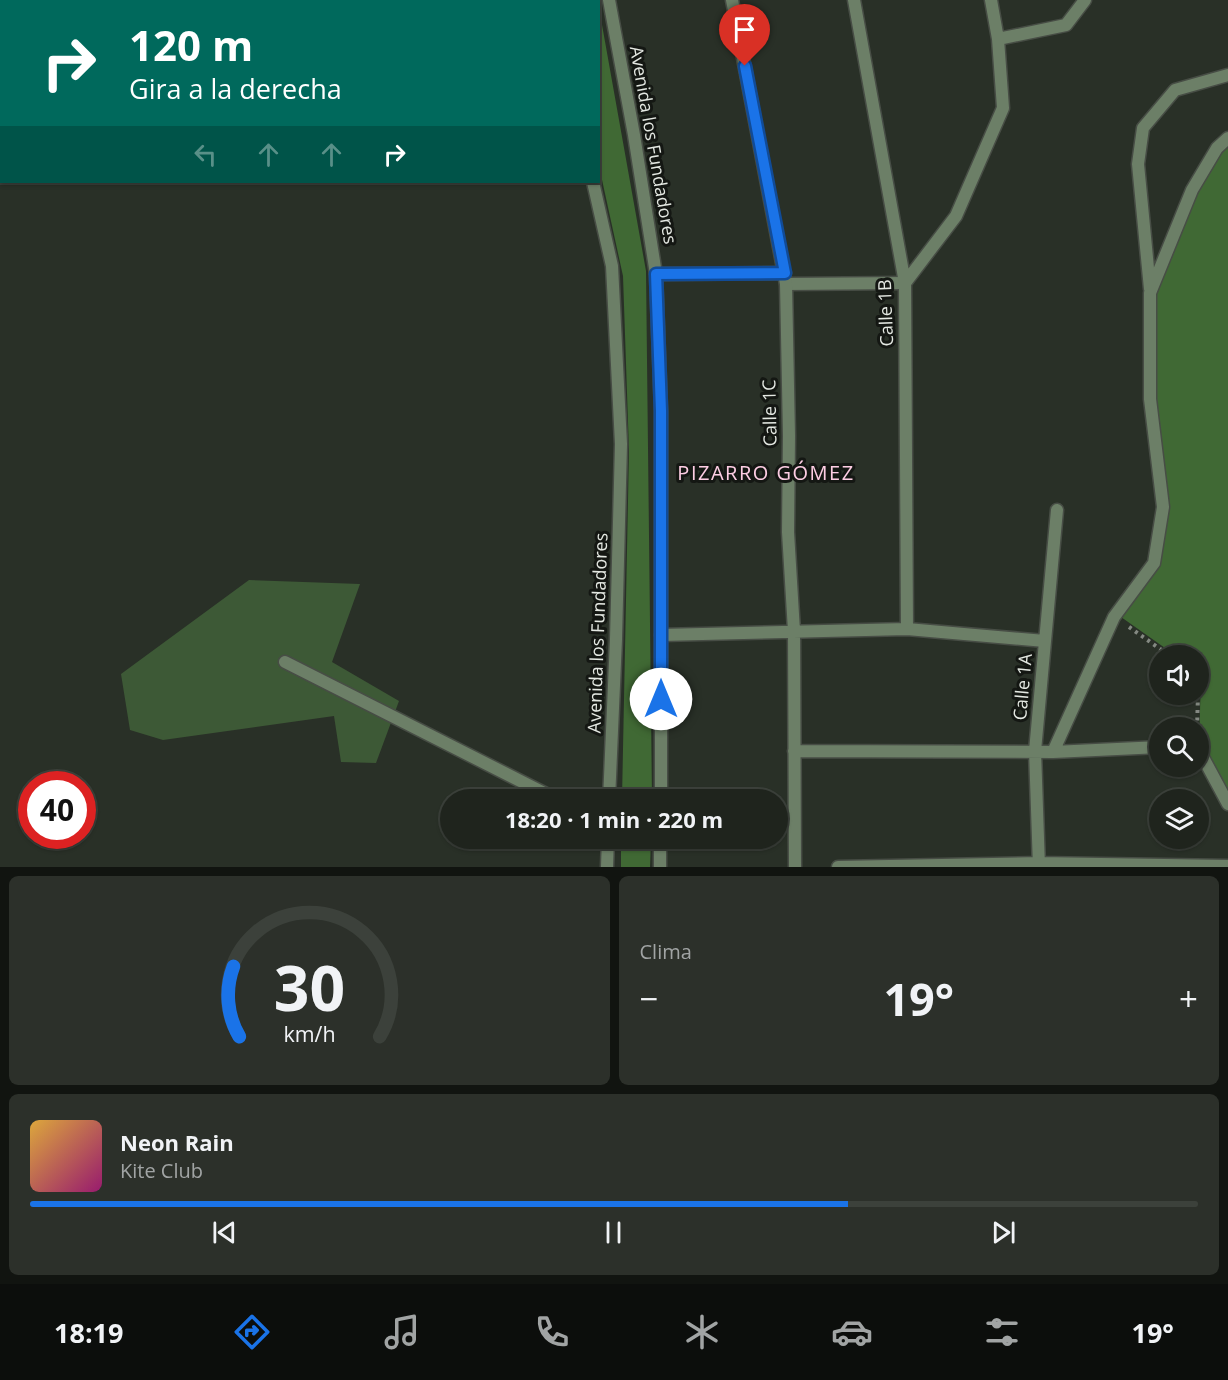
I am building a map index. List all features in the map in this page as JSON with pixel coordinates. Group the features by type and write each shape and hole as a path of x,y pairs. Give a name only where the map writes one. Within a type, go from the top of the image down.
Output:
{"street":[{"name":"Avenida los Fundadores","path":"609,0 634,135 656,274 661,411 661,789"},
{"name":"Calle 1C","path":"732,0 785,279 789,436 788,532 794,631 795,867"},
{"name":"Calle 1B","path":"854,0 905,283 907,629"},
{"path":"656,274 905,283 956,216 1003,108 998,39 991,0"},
{"path":"998,39 1066,25 1085,0"},
{"path":"1053,752 1114,617 1154,563 1163,507 1150,399 1150,293 1138,164 1143,128 1175,90 1228,75"},
{"path":"1150,293 1192,189 1217,148 1228,138"},
{"name":"Avenida los Fundadores","path":"593,183 612,266 621,444 609,789"},
{"name":"Calle 1A","path":"1039,865 1035,751 1057,510"},
{"path":"661,635 907,629 1046,641"},
{"path":"285,662 536,789"},
{"path":"794,751 1053,752 1149,748"},
{"path":"1209,769 1228,804"},
{"path":"607,867 608,849"},
{"path":"660,849 660,867"},
{"path":"838,867 1228,866"}],"path":[{"path":"1114,617 1154,645"}],"green space":[{"path":"600,14 646,271 652,789 622,789 629,451 623,276 600,171"},
{"path":"1228,145 1228,804 1209,767 1209,717 1200,717 1200,705 1209,705 1209,645 1161,645 1121,617 1158,567 1167,507 1154,399 1154,294 1198,191 1220,152"},
{"path":"249,580 360,584 332,662 399,701 376,763 341,762 334,716 163,740 130,730 121,674"},
{"path":"621,849 651,849 650,867 621,867"}],"district":[{"name":"PIZARRO GÓMEZ","path":"766,473"}],"route":[{"path":"661,699 661,411 656,274 785,273 745,66"}]}
